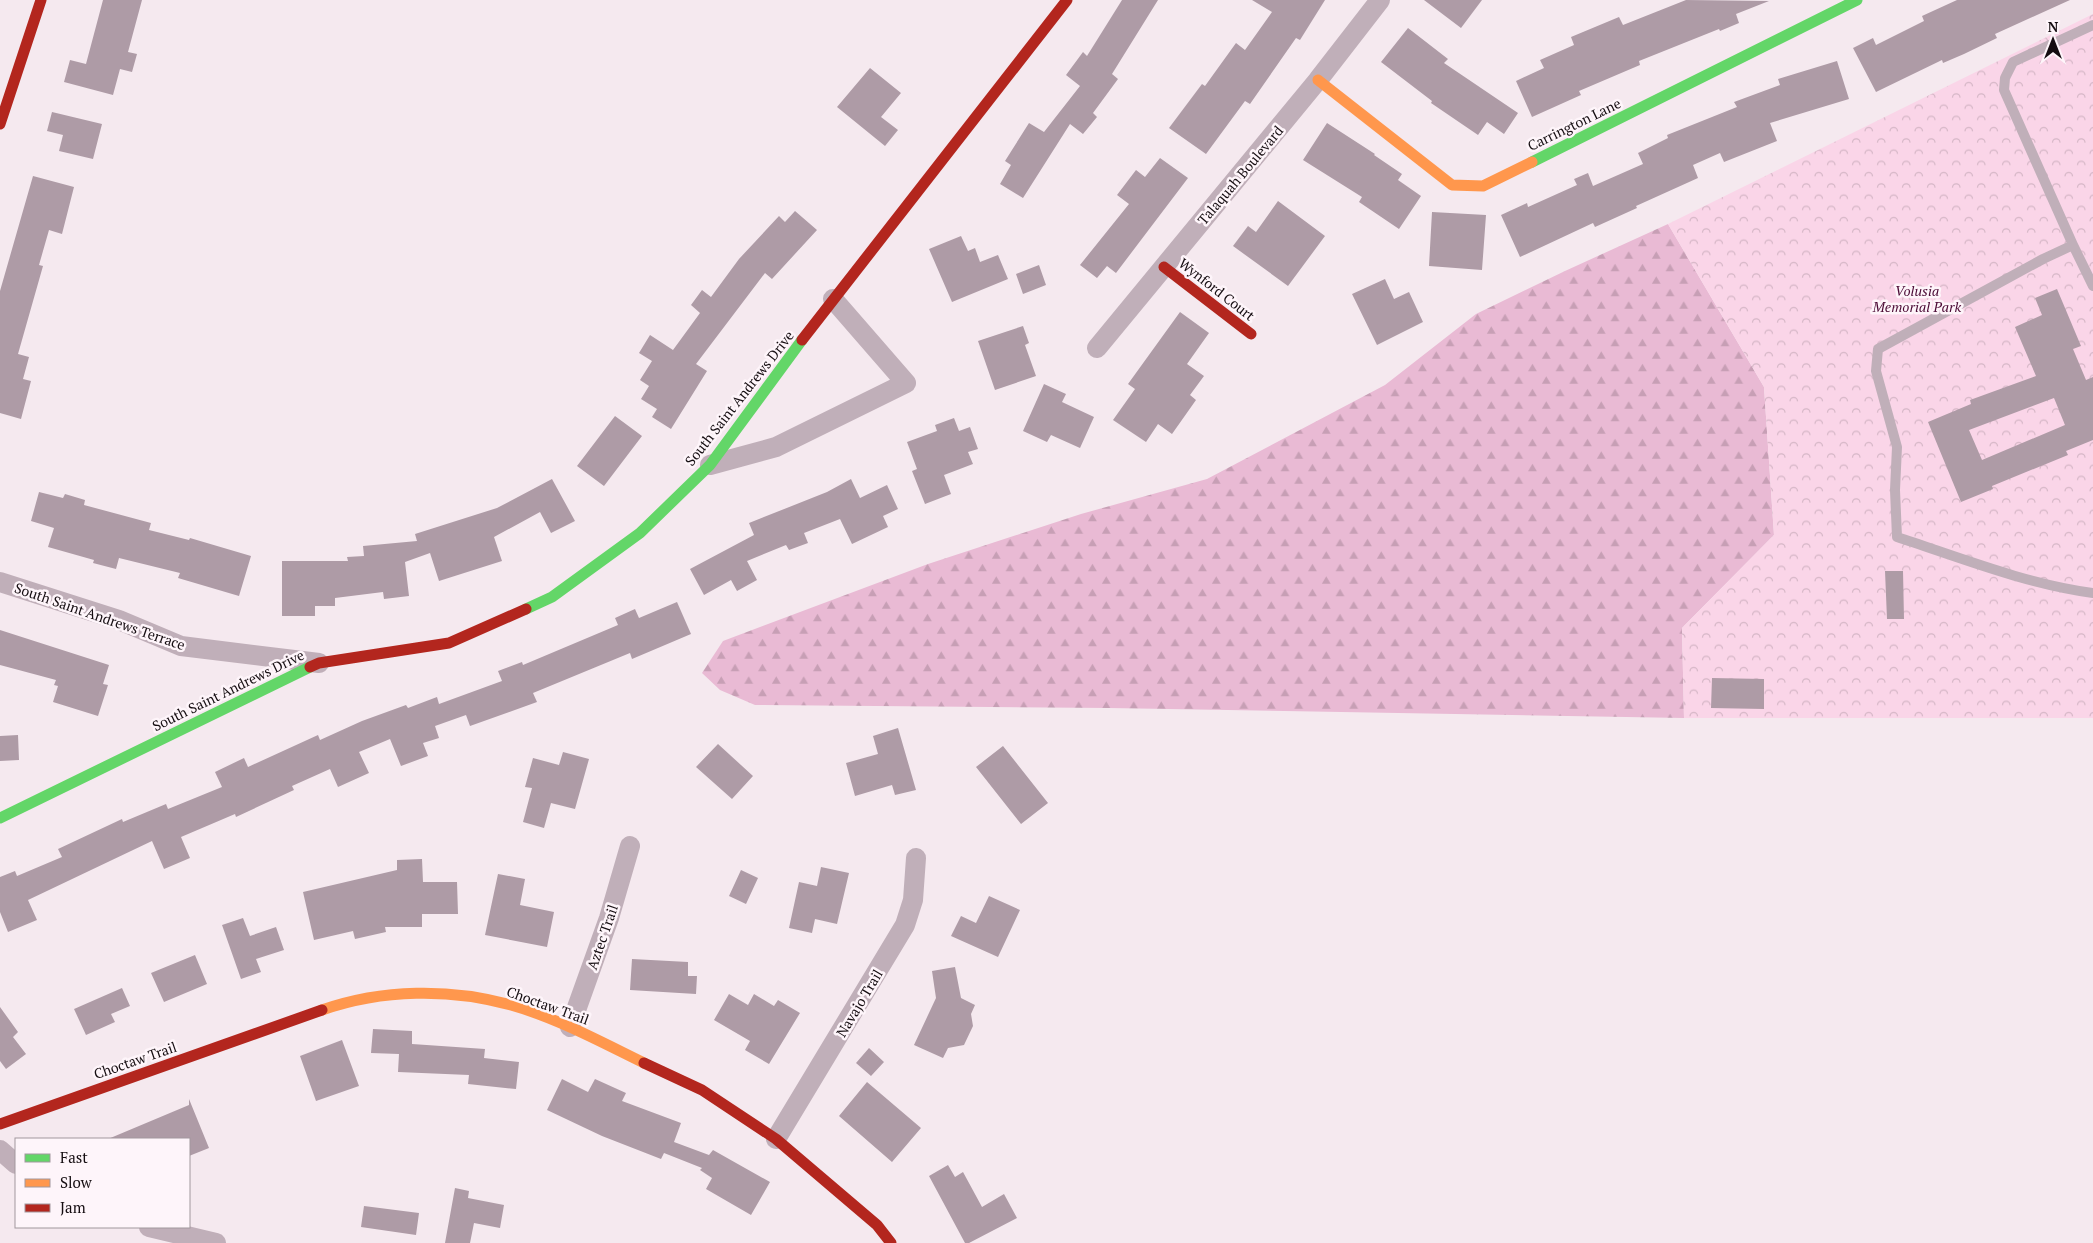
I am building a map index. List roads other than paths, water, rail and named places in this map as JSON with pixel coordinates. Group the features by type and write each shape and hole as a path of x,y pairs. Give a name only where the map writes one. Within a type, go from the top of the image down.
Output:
{"street":[{"path":"0,124 41,0"},
{"name":"South Saint Andrews Drive","path":"0,818 319,663 449,643 552,597 640,534 710,465 833,299 1066,0"},
{"name":"Talaquah Boulevard","path":"1097,348 1318,80 1380,0"},
{"name":"Carrington Lane","path":"1318,80 1452,184 1483,186 1857,0"},
{"name":"Wynford Court","path":"1164,267 1251,334"},
{"path":"710,465 776,446 906,383 833,299"},
{"name":"South Saint Andrews Terrace","path":"0,582 119,620 181,646 319,663"},
{"name":"Aztec Trail","path":"570,1027 610,918 630,846"},
{"name":"Navajo Trail","path":"776,1140 905,925 914,900 916,858"},
{"name":"Choctaw Trail","path":"0,1124 343,1003 402,993 456,995 511,1005 570,1027 702,1090 776,1140 877,1225 891,1243"},
{"path":"0,1150 15,1163"},
{"path":"154,1228 206,1242"}],"lane":[{"path":"2093,25 2013,62 2005,78 2004,90 2093,286"},
{"path":"2073,245 2043,259 1878,348 1876,371 1897,447 1895,490 1896,537 1980,565 2062,589 2093,593"}],"park label":[{"name":"Volusia Memorial Park","path":"1917,298"}]}
